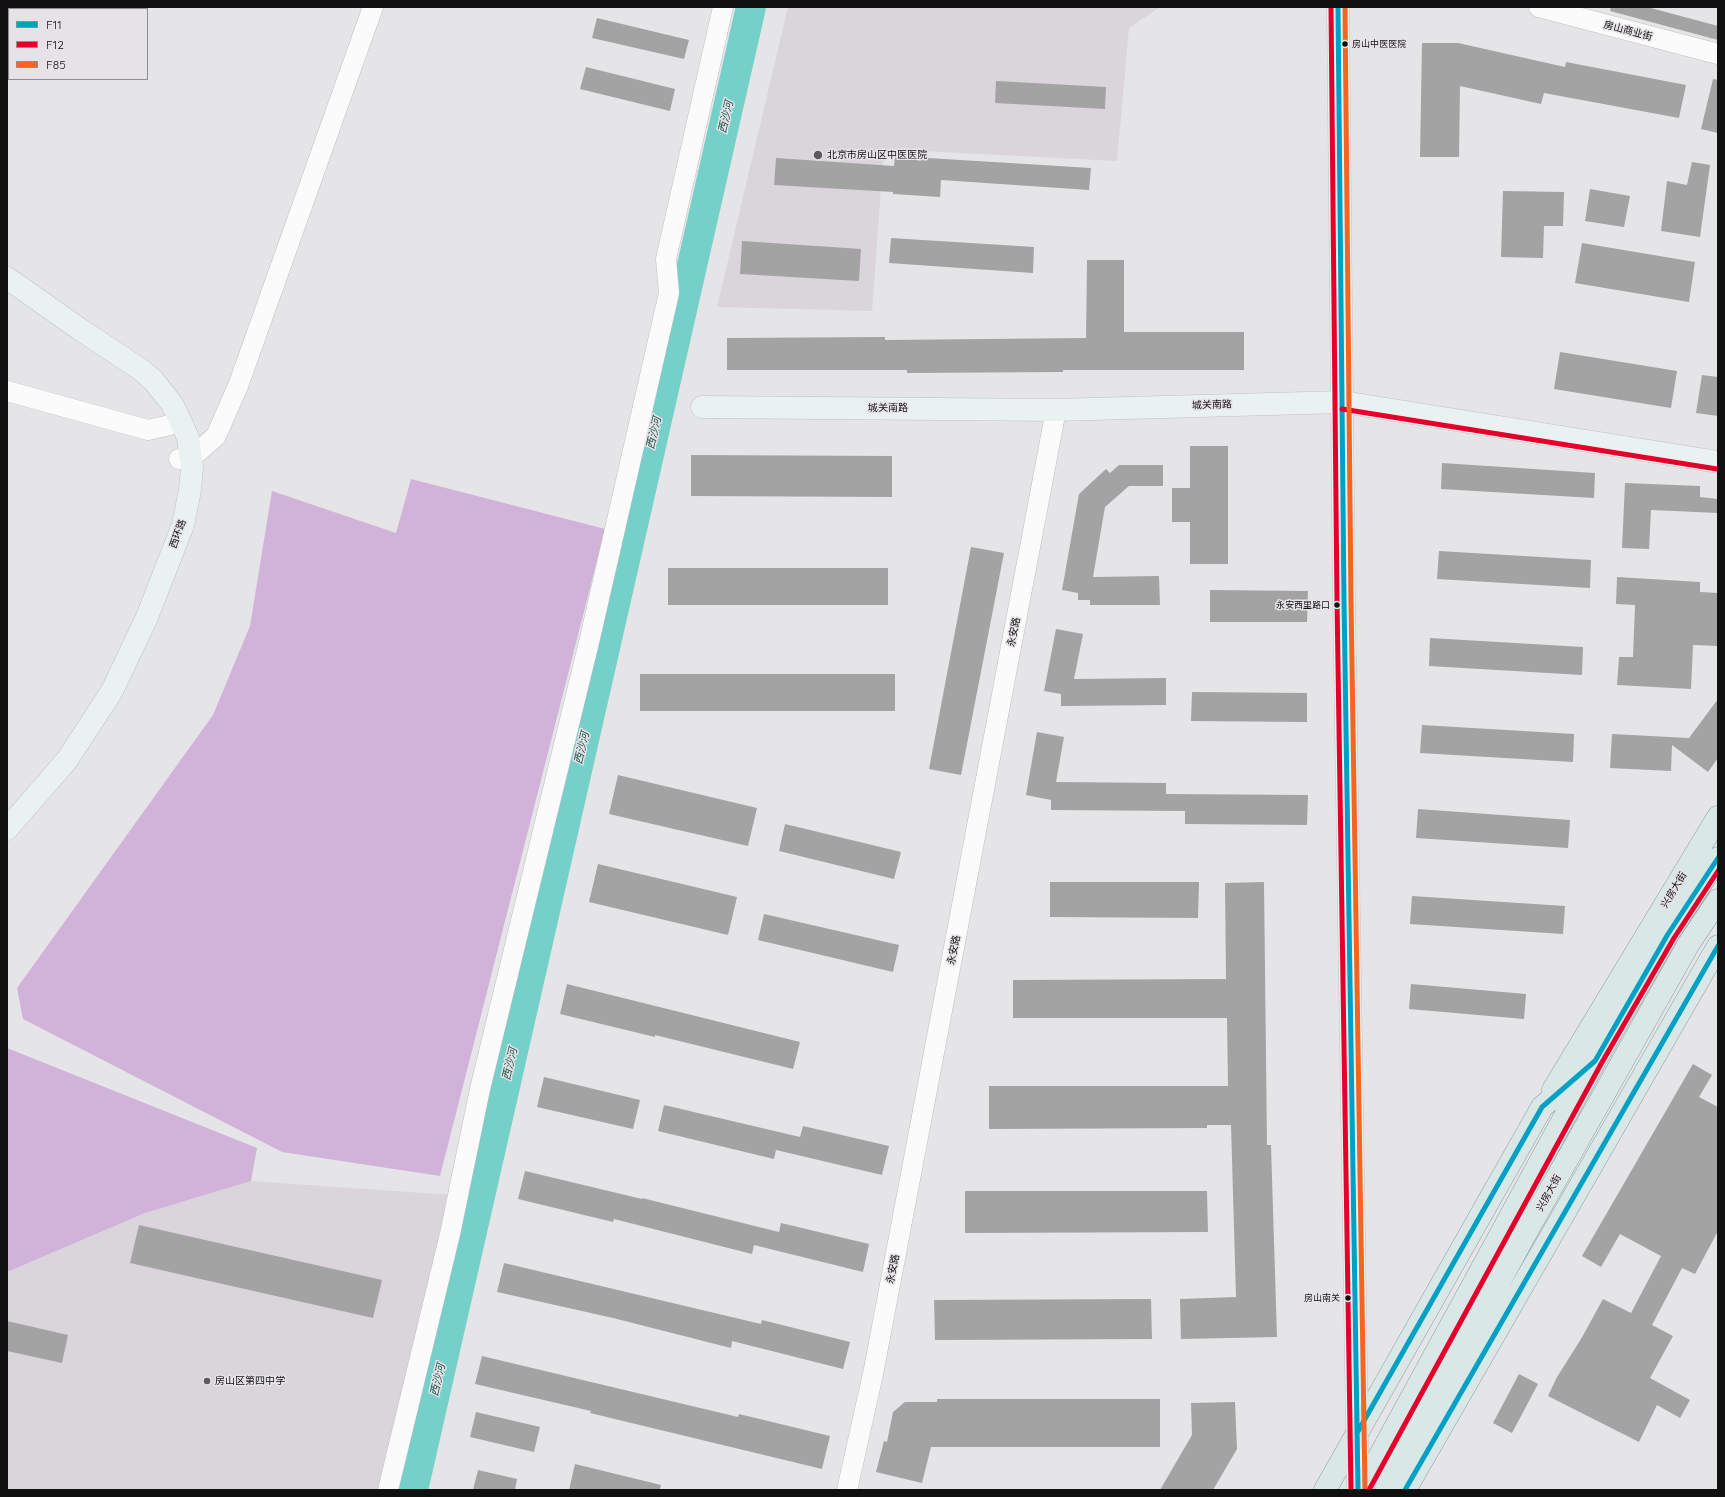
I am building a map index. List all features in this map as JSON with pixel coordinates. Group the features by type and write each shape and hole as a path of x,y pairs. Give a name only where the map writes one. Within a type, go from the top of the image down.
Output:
{"main road":[{"path":"1338,7 1344,609 1360,1490"},
{"name":"西环路","path":"7,278 81,330 140,368 153,380 172,404 188,438 179,488 169,528 133,620 112,666 85,713 61,749 7,814"},
{"name":"西环路","path":"7,291 42,317 132,377 154,398 170,425 185,459 190,490 182,524 147,617 112,692 67,760 7,829"},
{"name":"城关南路","path":"702,407 1056,410 1343,402 1718,462"},
{"name":"兴房大街","path":"1325,1490 1542,1107 1718,817"},
{"name":"兴房大街","path":"1360,1490 1595,1061 1668,934 1718,858"},
{"name":"兴房大街","path":"1386,1490 1528,1231 1688,945 1718,900"},
{"path":"1405,1490 1718,946"},
{"name":"兴房大街","path":"1542,1107 1595,1061"}],"street":[{"path":"185,459 216,436 238,386 373,7"},
{"path":"388,1490 450,1234 482,1081 590,638 667,301 666,259 723,7"},
{"name":"房山商业街","path":"1539,7 1718,54"},
{"path":"7,391 148,430 170,425"},
{"name":"永安路","path":"847,1490 873,1374 1056,410"}],"shaded area":[{"name":"北京市房山区中医医院","path":"788,7 1160,7 1129,28 1117,161 884,149 872,311 717,307"},
{"path":"411,479 605,529 440,1176 282,1152 23,1019 17,988 213,715 250,626 272,491 396,533"},
{"path":"7,1048 257,1148 251,1181 145,1213 7,1272"},
{"name":"房山区第四中学","path":"251,1181 452,1195 381,1490 7,1490 7,1272 145,1213"}],"building":[{"path":"1611,7 1647,7 1718,26 1718,40 1610,11"},
{"path":"597,18 689,40 684,59 592,38"},
{"path":"1422,43 1458,43 1565,67 1566,62 1686,85 1679,118 1544,93 1541,104 1460,86 1459,157 1420,157"},
{"path":"586,67 675,89 670,111 580,89"},
{"path":"1713,79 1718,80 1718,133 1701,129"},
{"path":"996,81 1106,87 1105,109 995,103"},
{"path":"895,156 1091,168 1089,190 941,180 940,197 893,194 893,192 774,185 776,158 894,166"},
{"path":"1692,162 1710,165 1700,237 1661,231 1667,181 1687,185"},
{"path":"1590,189 1630,196 1624,227 1585,221"},
{"path":"1503,191 1564,192 1563,226 1544,226 1543,258 1501,257"},
{"path":"891,238 1034,247 1033,273 889,263"},
{"path":"742,241 861,249 859,281 740,274"},
{"path":"1582,243 1695,262 1689,302 1575,283"},
{"path":"1087,260 1124,260 1124,332 1244,332 1244,370 1063,370 1063,372 907,373 907,370 727,370 727,338 885,337 885,340 1086,338"},
{"path":"1560,352 1677,371 1671,408 1554,389"},
{"path":"1702,375 1718,377 1718,416 1696,413"},
{"path":"1190,446 1228,446 1228,564 1190,564 1190,522 1172,522 1172,488 1190,488"},
{"path":"691,455 892,456 892,497 691,496"},
{"path":"1442,463 1595,473 1594,498 1441,489"},
{"path":"1119,465 1163,465 1163,486 1129,486 1105,507 1093,577 1159,576 1160,605 1090,605 1090,600 1078,600 1078,593 1062,590 1079,494 1106,469 1110,473"},
{"path":"1625,483 1700,486 1700,497 1718,499 1718,513 1651,510 1649,549 1622,548"},
{"path":"971,547 1004,553 961,775 929,769"},
{"path":"1439,551 1591,560 1590,588 1437,579"},
{"path":"668,568 888,568 888,605 668,605"},
{"path":"1617,577 1700,582 1700,592 1718,593 1718,646 1693,645 1691,689 1617,685 1619,657 1633,657 1635,605 1616,604"},
{"path":"1210,590 1308,591 1307,622 1210,622"},
{"path":"1056,629 1083,634 1074,679 1166,678 1166,705 1061,706 1061,694 1044,691"},
{"path":"1430,638 1583,647 1582,675 1429,666"},
{"path":"640,674 895,674 895,711 640,711"},
{"path":"1192,692 1307,693 1307,722 1191,721"},
{"path":"1718,699 1718,758 1708,772 1672,745 1671,771 1610,768 1612,734 1689,738"},
{"path":"1422,725 1574,734 1573,762 1420,753"},
{"path":"1037,732 1064,737 1056,782 1166,783 1166,794 1308,795 1307,825 1185,824 1185,811 1051,810 1051,800 1026,795"},
{"path":"618,775 757,808 748,846 609,814"},
{"path":"1418,809 1570,820 1568,848 1416,838"},
{"path":"785,824 901,852 894,879 779,851"},
{"path":"598,864 737,897 728,935 589,902"},
{"path":"1050,882 1199,882 1198,918 1050,917"},
{"path":"1264,882 1267,1145 1271,1145 1277,1337 1181,1339 1180,1299 1236,1297 1231,1125 1207,1125 1207,1128 989,1129 989,1086 1228,1086 1227,1018 1013,1018 1013,980 1226,979 1225,883"},
{"path":"1412,896 1565,906 1563,934 1410,924"},
{"path":"764,914 899,945 893,972 758,940"},
{"path":"567,984 800,1042 793,1069 655,1035 655,1037 560,1014"},
{"path":"1411,984 1526,994 1524,1019 1409,1009"},
{"path":"1693,1064 1712,1075 1699,1097 1718,1107 1718,1231 1695,1274 1682,1268 1652,1325 1673,1336 1650,1378 1690,1400 1680,1418 1657,1405 1639,1442 1548,1396 1557,1377 1581,1339 1603,1299 1631,1313 1661,1256 1620,1234 1601,1267 1582,1256"},
{"path":"544,1077 640,1100 633,1129 537,1107"},
{"path":"664,1105 800,1137 803,1126 889,1146 882,1175 776,1150 774,1159 658,1131"},
{"path":"525,1171 779,1232 781,1223 869,1244 863,1272 754,1245 752,1254 614,1219 613,1222 518,1199"},
{"path":"965,1191 1207,1191 1208,1232 965,1233"},
{"path":"139,1225 382,1280 373,1318 130,1263"},
{"path":"504,1263 761,1324 762,1320 850,1342 843,1369 732,1341 731,1348 613,1318 497,1292"},
{"path":"1151,1299 1152,1339 935,1340 934,1300"},
{"path":"7,1321 68,1335 62,1363 7,1351"},
{"path":"482,1356 738,1417 739,1414 830,1436 822,1469 590,1413 591,1411 475,1384"},
{"path":"1519,1374 1538,1384 1512,1433 1493,1423"},
{"path":"937,1399 1160,1399 1160,1447 931,1447 922,1483 876,1472 884,1441 887,1442 893,1412 905,1402 937,1402"},
{"path":"1235,1402 1237,1449 1213,1490 1160,1490 1192,1435 1191,1403"},
{"path":"476,1412 540,1427 534,1452 470,1437"},
{"path":"575,1464 661,1485 660,1490 569,1490"},
{"path":"478,1470 517,1479 515,1490 473,1490"}],"waterway":[{"name":"西沙河","path":"413,1490 751,7"}],"transit line":[{"name":"F12","path":"1331,7 1337,601 1351,1490"},
{"name":"F11","path":"1338,7 1344,601 1358,1490"},
{"name":"F85","path":"1345,7 1351,601 1365,1490"},
{"name":"F12","path":"1342,409 1717,469"},
{"name":"F11","path":"1357,1433 1542,1107 1595,1061 1668,934 1718,858"},
{"name":"F12","path":"1369,1490 1601,1064 1674,938 1718,871"},
{"name":"F11","path":"1405,1490 1718,946"}],"place":[{"name":"房山中医医院","path":"1345,44"},
{"name":"北京市房山区中医医院","path":"818,155"},
{"name":"永安西里路口","path":"1337,605"},
{"name":"房山南关","path":"1348,1298"},
{"name":"房山区第四中学","path":"207,1381"}]}
